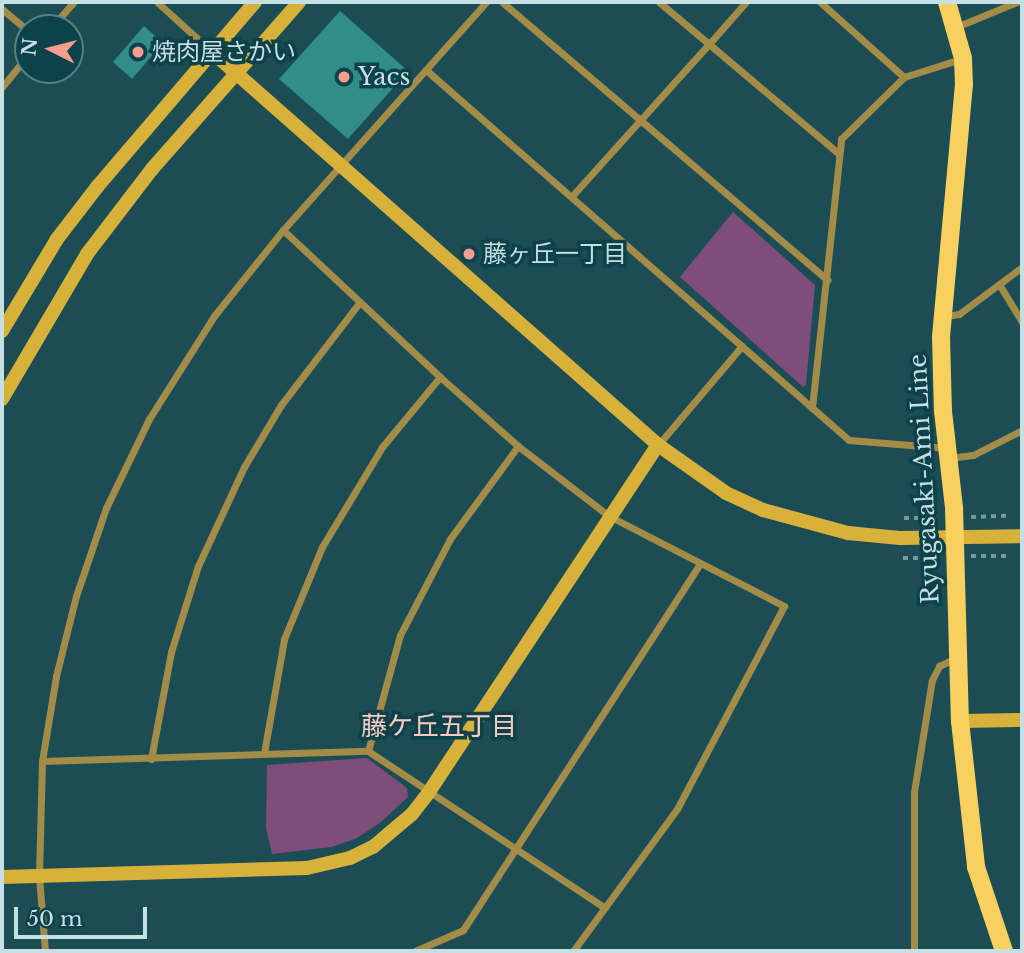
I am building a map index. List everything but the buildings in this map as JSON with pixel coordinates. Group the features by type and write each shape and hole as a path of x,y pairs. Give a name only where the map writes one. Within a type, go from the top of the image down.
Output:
{"main road":[{"name":"Ryugasaki-Ami Line","path":"947,2 963,58 962,123 941,317 948,453 955,514 960,721 976,867 1004,951"}],"street":[{"path":"157,2 658,445 726,492 763,510 848,533 900,538 1022,537"},
{"path":"2,331 57,239 211,51 255,2"},
{"path":"2,399 86,254 152,169 299,2"},
{"path":"45,951 39,876 42,761 75,596 106,508 149,419 214,316 283,230 486,2"},
{"path":"502,2 827,280"},
{"path":"659,2 839,155"},
{"path":"572,196 643,121 746,2"},
{"path":"820,2 904,77"},
{"path":"956,27 1017,2"},
{"path":"813,408 841,139 904,77 963,58"},
{"path":"426,70 849,440 973,456 1022,430"},
{"path":"2,87 14,72"},
{"path":"283,230 359,303 518,446 609,516 699,565 784,606 677,809 573,951"},
{"path":"941,317 959,314 1022,267"},
{"path":"999,284 1022,322"},
{"path":"151,759 171,652 198,566 244,467 281,405 359,303"},
{"path":"2,877 326,866 350,859 392,834 429,792 658,445 743,346"},
{"path":"264,753 284,639 322,547 382,447 440,377"},
{"path":"368,751 400,635 450,539 518,446"},
{"path":"415,951 463,930 699,565"},
{"path":"915,951 914,792 932,680 939,666 957,658"},
{"path":"960,721 1022,720"},
{"path":"42,761 368,751 605,908"}],"path":[{"path":"904,518 955,514 1007,516"},
{"path":"903,558 956,560 1007,556"}],"shaded area":[{"path":"733,212 815,285 806,385 803,387 680,277"},
{"path":"367,758 407,788 408,797 381,822 357,838 332,847 272,854 266,828 267,765"}],"place":[{"name":"焼肉屋さかい","path":"138,52"},
{"name":"Yacs","path":"344,77"},
{"name":"藤ヶ丘一丁目","path":"469,254"}],"district":[{"name":"藤ケ丘五丁目","path":"439,727"}]}
